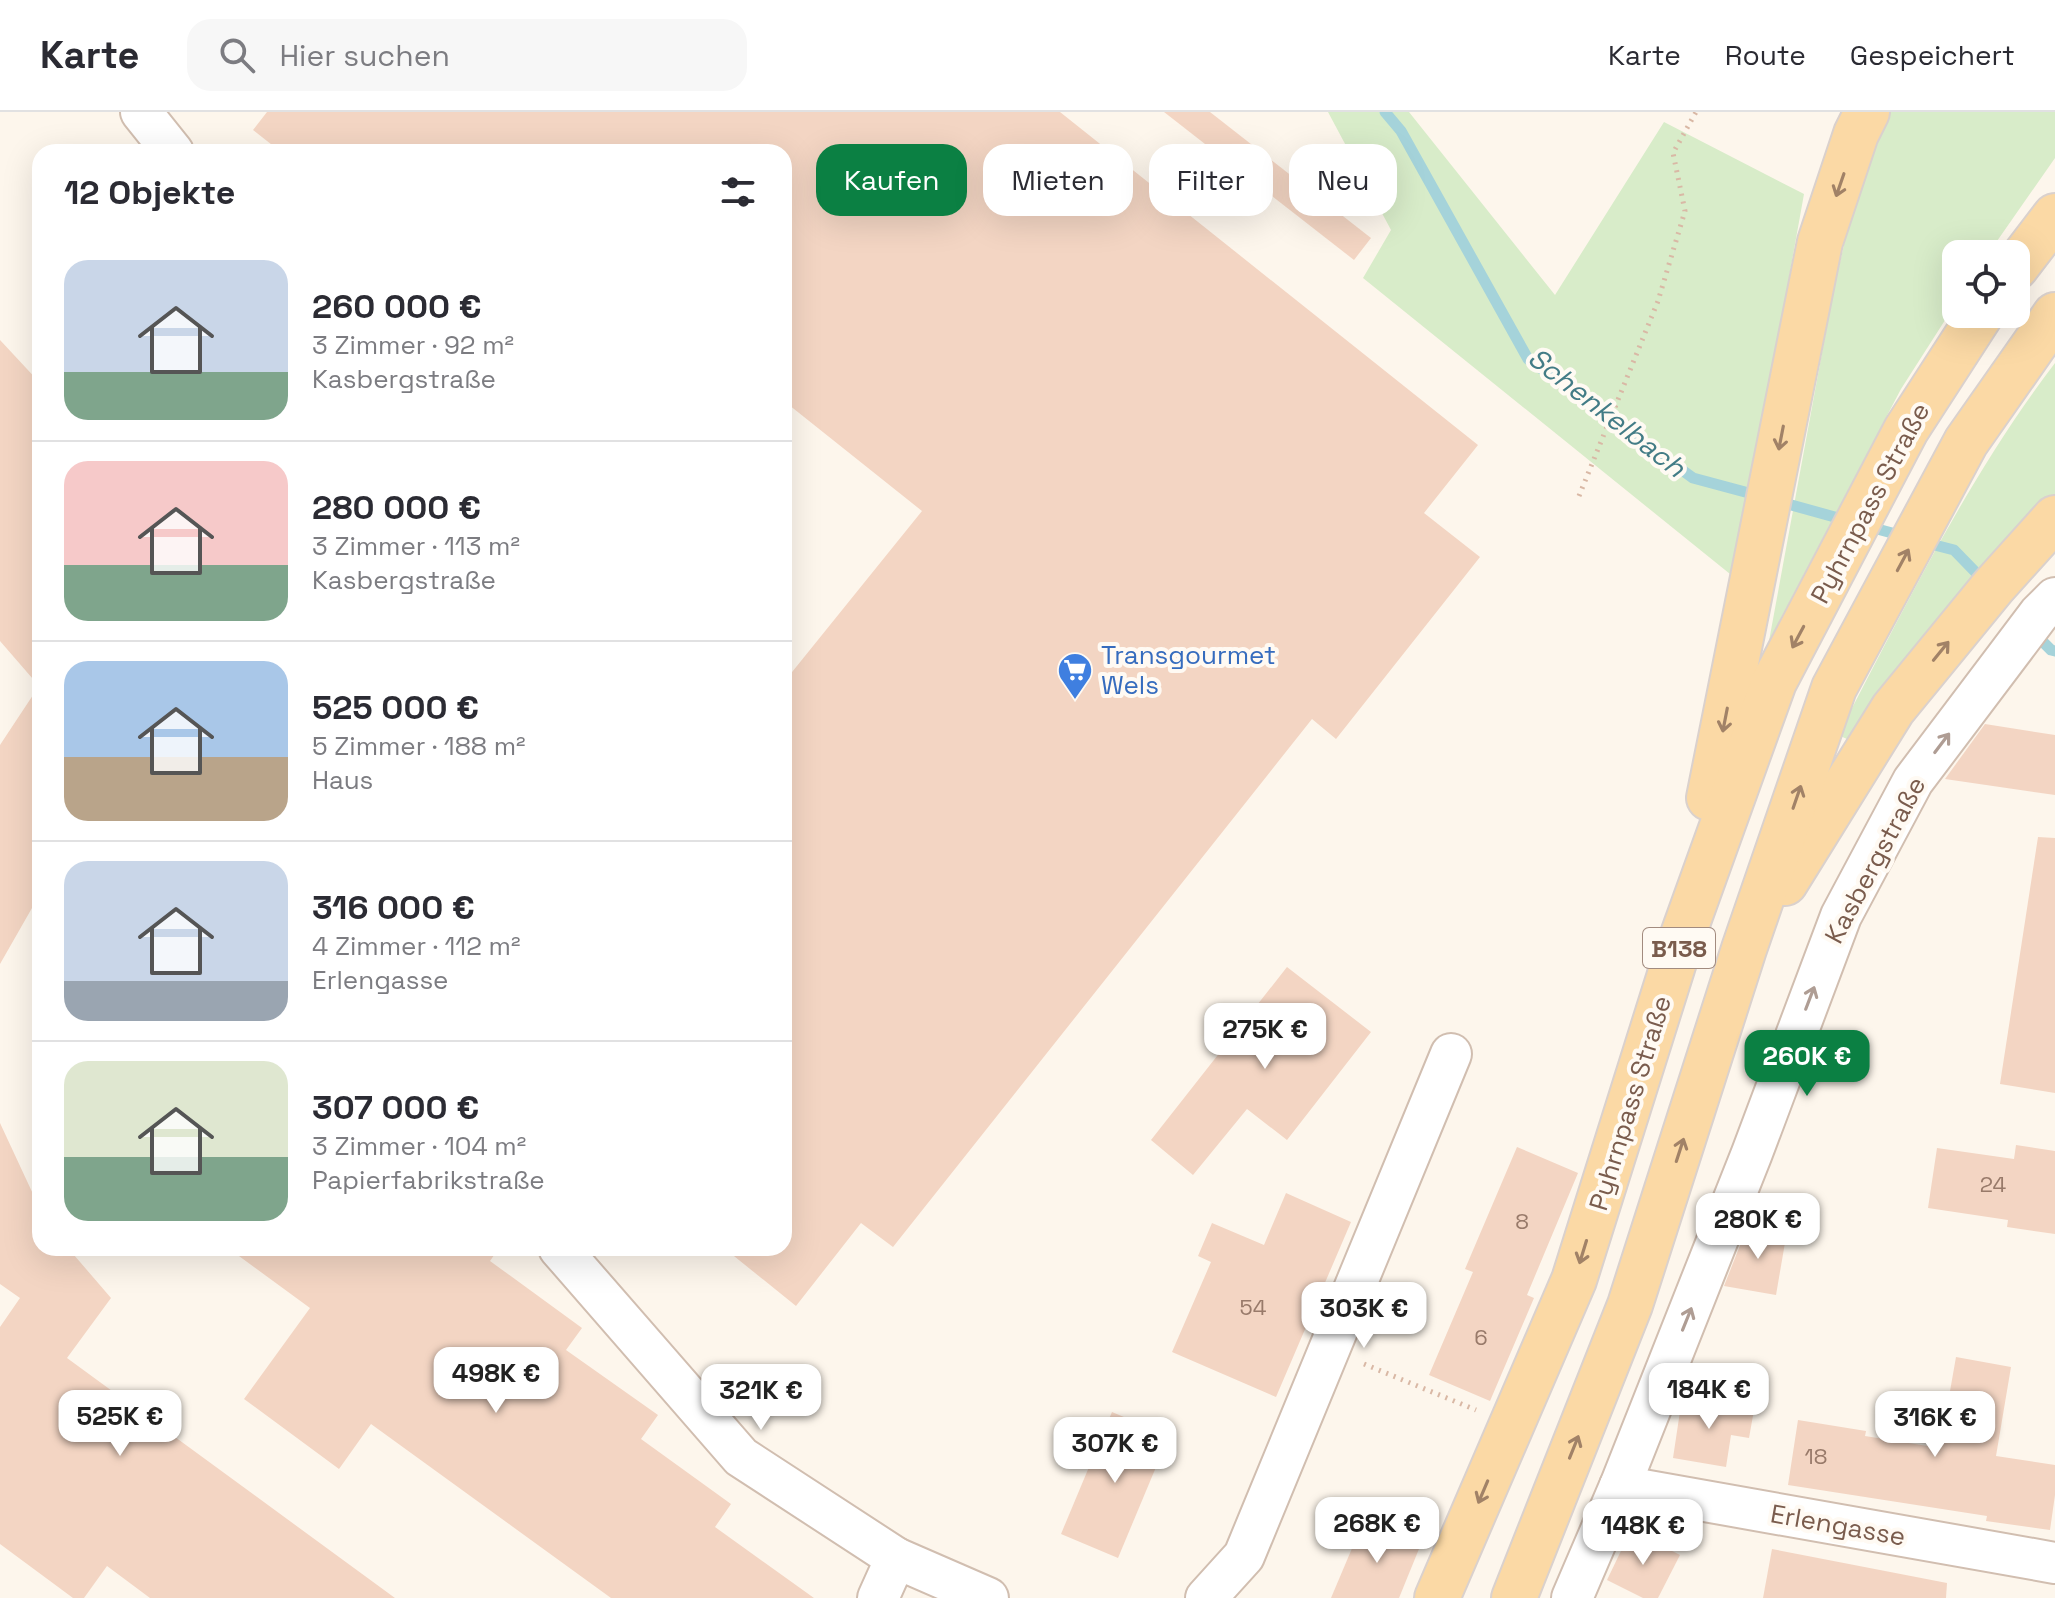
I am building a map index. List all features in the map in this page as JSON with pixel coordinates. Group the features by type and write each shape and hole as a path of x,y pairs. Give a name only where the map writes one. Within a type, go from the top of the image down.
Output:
{"main road":[{"path":"1679,946 1820,242 1856,134 1867,112"},
{"path":"2030,249 2055,216"},
{"name":"B138","path":"1514,1598 1630,1305 1744,949 1834,688 1966,442 2055,315"},
{"name":"Pyhrnpass Straße","path":"1437,1598 1574,1280 1679,946 1774,682 1906,430 1972,328"},
{"path":"1744,949 1893,709 1993,587 2055,518"}],"street":[{"path":"141,112 167,144"},
{"name":"Kasbergstraße","path":"1572,1598 1620,1486 1752,1153 1841,916 1913,781 2039,614 2055,598"},
{"path":"1206,1598 1244,1556 1451,1054"},
{"path":"566,1256 741,1457 896,1558 988,1598"},
{"name":"Erlengasse","path":"1620,1486 2055,1563"},
{"path":"878,1598 896,1558"}],"path":[{"path":"1579,496 1658,301 1685,211 1673,153 1696,112"},
{"path":"1329,1350 1483,1413"}],"green space":[{"path":"1328,112 1409,112 1555,295 1664,122 1804,194 1735,578 1363,278 1391,230 1384,216 1397,216 1397,144 1345,144"},
{"path":"1884,112 2055,112 2055,158 1998,240 1942,240 1942,325 1901,389 1769,641 1833,293 1863,161"},
{"path":"2055,363 2055,502 1920,644 1847,739 1838,735 1966,498 2023,407"}],"building":[{"name":"Transgourmet Wels","path":"267,112 1060,112 1100,144 983,144 983,216 1133,216 1133,170 1149,183 1149,216 1191,216 1478,445 1424,513 1480,557 1336,739 1312,719 893,1247 861,1223 796,1306 734,1256 792,1256 792,672 922,511 792,407 792,144 271,144 253,130"},
{"path":"1164,112 1210,112 1251,144 1205,144"},
{"path":"1273,161 1289,174 1289,209 1273,197"},
{"path":"1298,216 1343,216 1371,238 1354,260"},
{"path":"0,340 32,374 32,678 0,641"},
{"path":"32,697 32,908 0,964 0,745"},
{"path":"1985,724 2055,735 2055,795 1945,779"},
{"path":"2038,837 2055,838 2055,1093 2000,1084"},
{"path":"1287,967 1371,1032 1287,1140 1247,1109 1193,1175 1151,1140"},
{"path":"0,1123 32,1192 32,1256 75,1256 111,1298 67,1358 395,1598 150,1598 107,1566 84,1598 73,1598 0,1544 0,1327 20,1298 0,1284"},
{"path":"2016,1145 2055,1151 2055,1234 2007,1227 2008,1220 1928,1208 1937,1148 2014,1159"},
{"path":"1517,1147 1578,1173 1527,1295 1534,1298 1490,1401 1429,1375 1473,1272 1465,1269"},
{"path":"1286,1193 1351,1222 1276,1397 1172,1352 1211,1262 1198,1256 1212,1223 1264,1245"},
{"path":"1748,1225 1787,1231 1776,1295 1724,1286"},
{"path":"239,1256 493,1256 490,1261 582,1328 566,1350 658,1415 641,1439 731,1504 715,1527 814,1598 611,1598 371,1424 339,1469 244,1399 310,1308"},
{"path":"1956,1357 2011,1367 1996,1456 2055,1465 2050,1530 1986,1521 1987,1516 1788,1485 1798,1420 1866,1431 1865,1436 1940,1448"},
{"path":"1682,1398 1754,1410 1749,1438 1731,1435 1726,1467 1673,1458"},
{"path":"1112,1412 1169,1436 1118,1558 1061,1534"},
{"path":"1364,1520 1421,1544 1399,1598 1331,1598"},
{"path":"1631,1530 1680,1555 1658,1598 1643,1598 1607,1580"},
{"path":"1772,1549 1947,1583 1946,1598 1763,1598"}],"waterway":[{"name":"Schenkelbach","path":"1385,112 1401,131 1528,359 1693,478 1760,496"},
{"name":"Schenkelbach","path":"1777,501 1849,521"},
{"name":"Schenkelbach","path":"1866,526 1907,537"},
{"name":"Schenkelbach","path":"1923,542 1954,550 1987,584"},
{"name":"Schenkelbach","path":"2035,634 2055,651"}],"place":[{"name":"Transgourmet Wels","path":"1075,701"}]}
